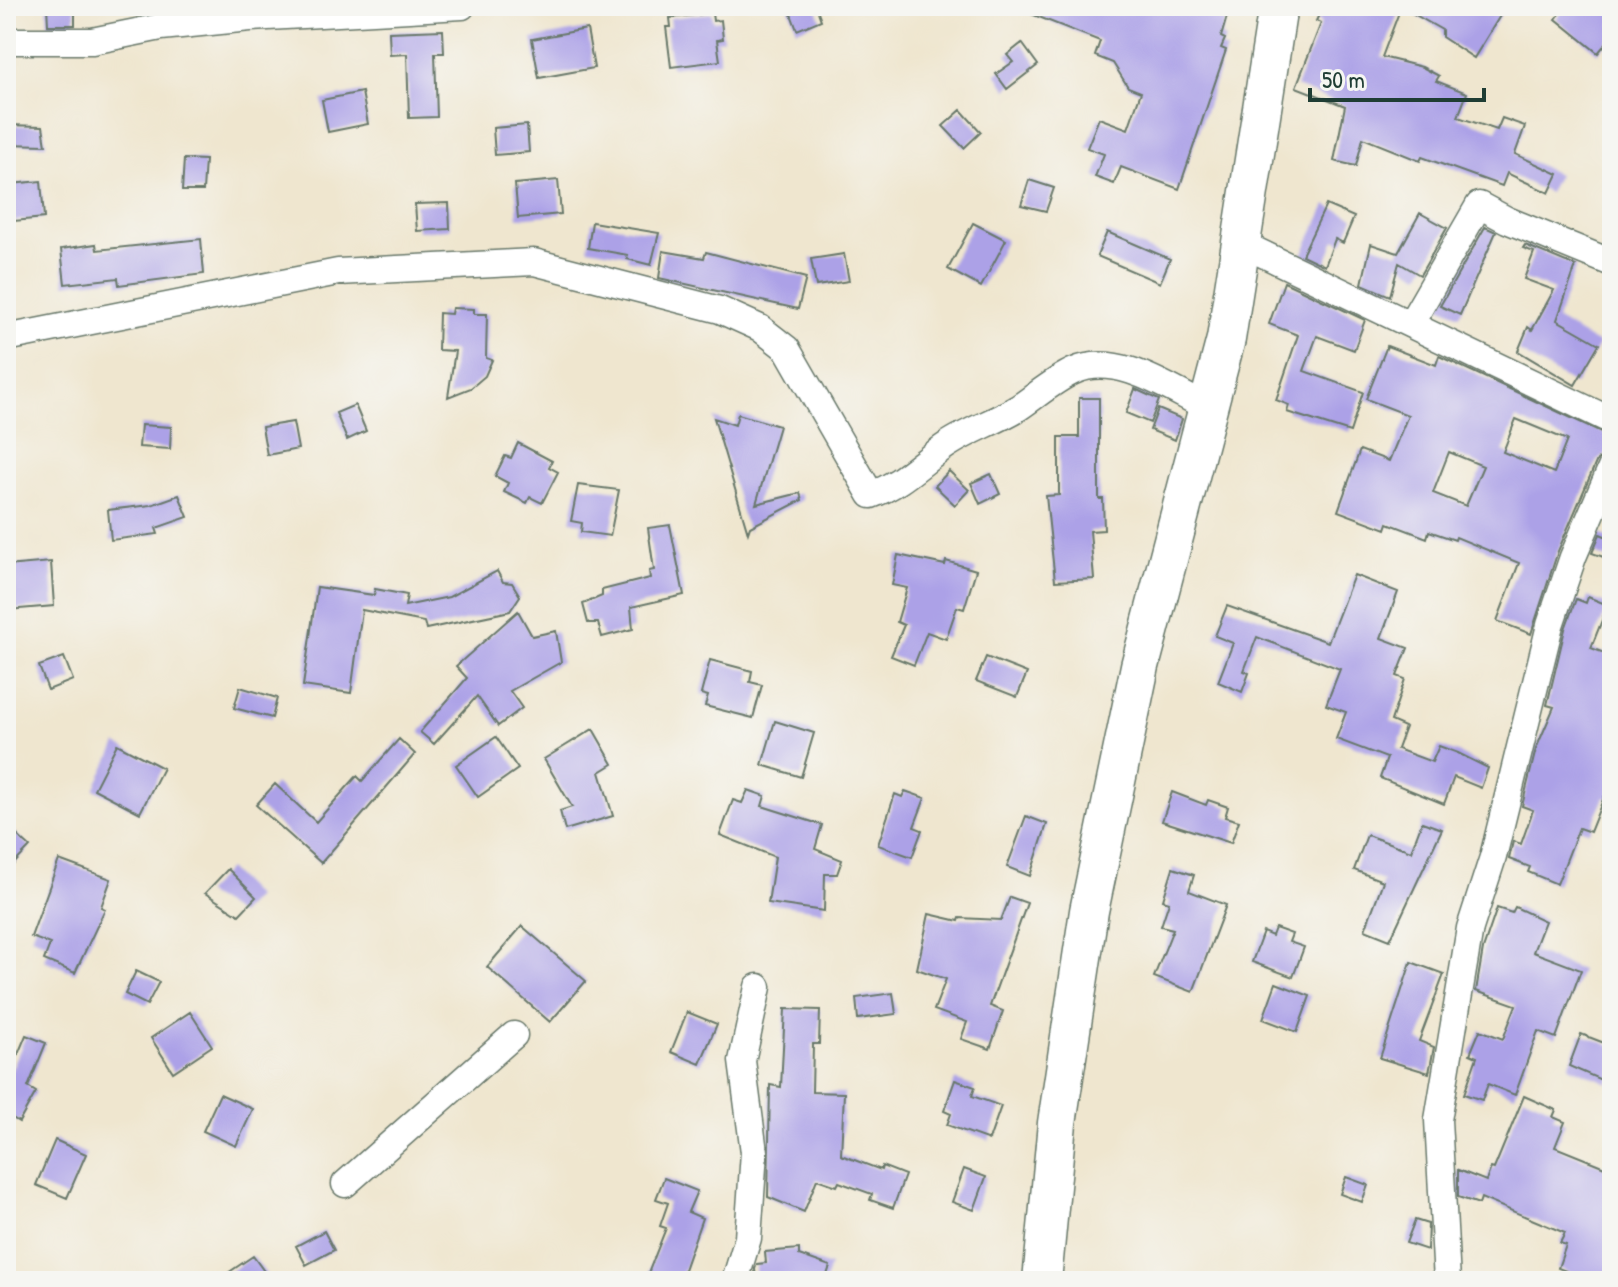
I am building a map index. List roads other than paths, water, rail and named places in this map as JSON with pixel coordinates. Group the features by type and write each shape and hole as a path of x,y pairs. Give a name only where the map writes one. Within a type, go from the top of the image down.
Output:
{"highway":[{"path":"1042,1281 1057,1123 1089,911 1140,666 1210,409 1242,244 1278,6"}],"street":[{"path":"6,41 92,41 161,27 250,18 462,6"},
{"path":"1411,323 1479,205 1507,220 1612,263"},
{"path":"1242,244 1612,421"},
{"path":"6,338 338,272 534,262 720,310 760,328 787,349 871,495 896,487 947,445 1014,410 1072,371 1092,364 1109,365 1142,375 1210,409"},
{"path":"1447,1281 1438,1120 1470,928 1493,857 1550,625 1573,557 1612,466"},
{"path":"735,1281 748,1238 754,1152 742,1061 758,987"},
{"path":"345,1184 514,1035"}]}
